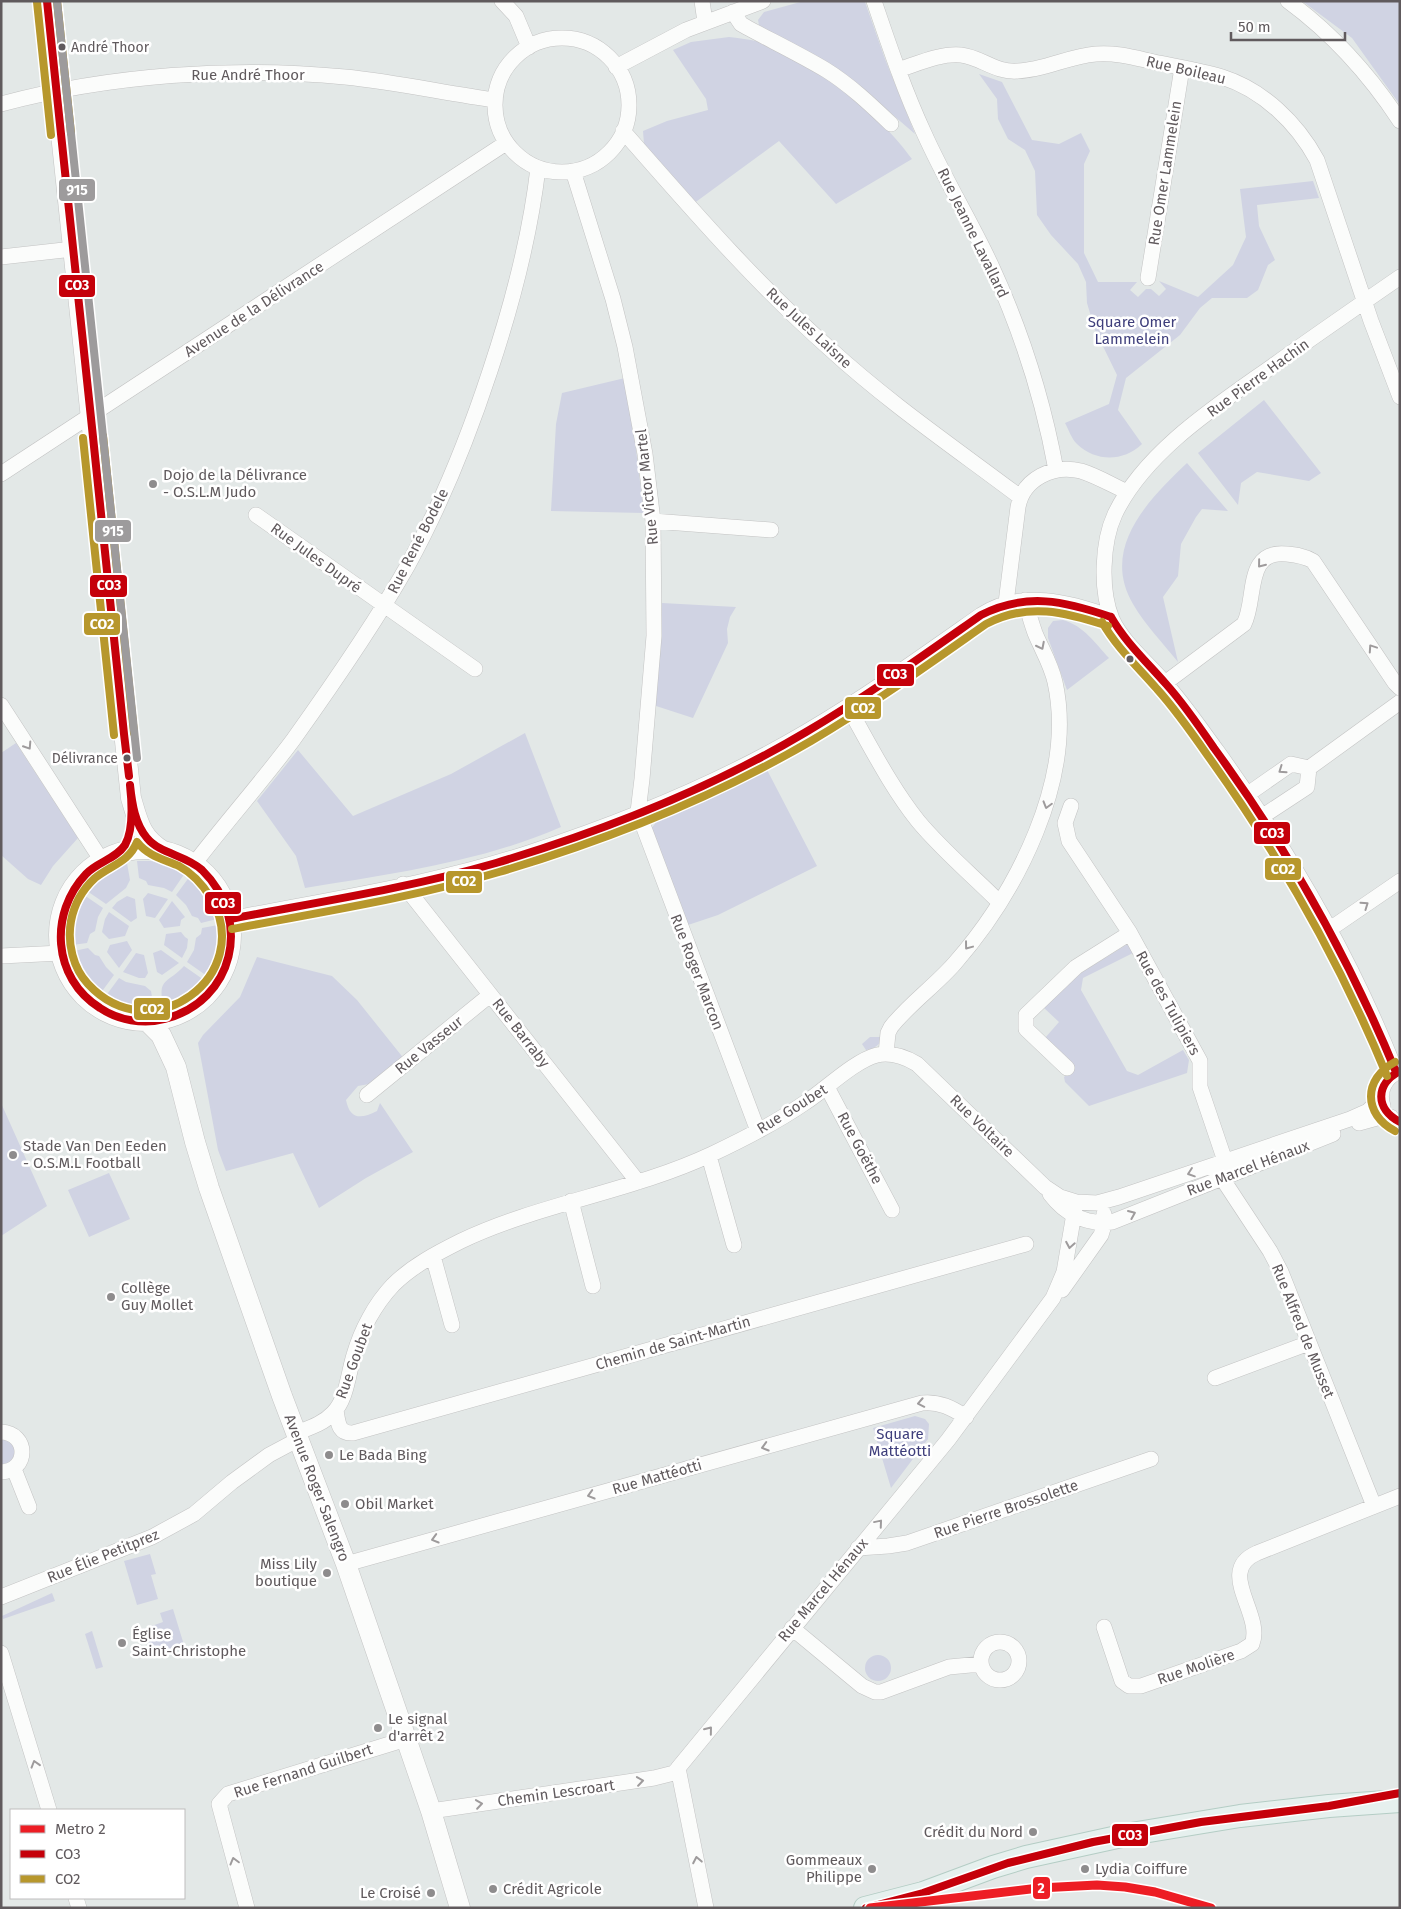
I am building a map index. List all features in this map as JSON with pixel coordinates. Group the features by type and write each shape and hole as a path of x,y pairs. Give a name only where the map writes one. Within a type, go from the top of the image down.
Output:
{"main road":[{"path":"1329,1806 1400,1793"},
{"path":"865,1908 926,1901 993,1867 1093,1842 1221,1819 1329,1806 1400,1801"}],"street":[{"path":"47,1 131,798 128,835 123,847 88,871 77,883 65,904 59,928 61,953 73,982 83,995 96,1006 120,1018 147,1021 167,1018 185,1012 204,998 215,986 223,972 230,950 232,934 225,903 217,888 207,875 194,864 154,846 144,836 131,798"},
{"path":"502,1 516,16 529,47"},
{"path":"702,1 705,22"},
{"path":"616,67 686,30 764,1"},
{"name":"Rue Jeanne Lavallard","path":"874,1 898,70 928,144 981,244 1007,304 1040,398 1056,470"},
{"path":"1288,1 1318,25 1358,65 1379,90 1400,121"},
{"path":"733,12 742,24 748,28 838,78 891,124"},
{"path":"567,39 586,43 603,53 616,67 627,92 629,105 627,119 619,140 606,155 586,168 555,172 538,168 526,162 506,143 499,130 496,115 495,100 498,85 514,58 529,47 547,40 567,39"},
{"name":"Rue Boileau","path":"898,70 942,56 961,55 998,69 1018,71 1098,54 1119,55 1222,77 1245,87 1279,111 1311,150 1321,170 1364,301 1400,397"},
{"name":"Rue Omer Lammelein","path":"1148,278 1182,68"},
{"name":"Rue André Thoor","path":"1,104 97,85 187,75 267,72 364,80 495,100"},
{"name":"Rue Jules Laisne","path":"623,131 718,239 816,337 896,405 1020,497"},
{"name":"Avenue de la Délivrance","path":"1,474 506,143"},
{"name":"Rue René Bodele","path":"194,864 293,740 383,606 434,514 456,464 478,405 516,284 526,243 538,168"},
{"name":"Rue Victor Martel","path":"573,171 613,299 625,347 645,454 653,522 654,646 638,812"},
{"path":"1,257 73,249"},
{"name":"Rue Pierre Hachin","path":"1111,617 1105,580 1106,548 1111,524 1128,492 1164,451 1204,416 1400,277"},
{"path":"1006,603 1020,497 1027,485 1036,478 1056,470 1065,469 1082,472 1128,492"},
{"name":"Rue Jules Dupré","path":"256,514 383,606 475,669"},
{"path":"653,522 771,530"},
{"path":"1165,683 1244,624 1249,611 1258,565 1267,557 1283,553 1301,556 1313,561 1400,688"},
{"path":"886,1054 888,1033 891,1027 955,963 981,929 1026,856 1039,826 1050,789 1058,740 1059,712 1055,683 1048,659 1036,635 1025,600"},
{"path":"230,919 464,871 530,852 638,812 748,763 799,736 848,706 990,609 1006,603 1025,600 1061,602 1111,617 1128,642 1182,704 1263,816 1330,929 1359,986 1398,1071 1384,1082 1381,1098 1384,1108 1395,1120"},
{"path":"1263,816 1307,787 1309,768 1400,702"},
{"path":"1,705 108,858"},
{"path":"848,706 895,790 912,813 926,830 999,902"},
{"path":"1248,794 1291,764 1309,768"},
{"name":"Rue des Tulipiers","path":"1072,806 1065,823 1070,841 1130,932 1200,1062 1200,1087 1220,1168"},
{"name":"Rue Roger Marcon","path":"638,812 758,1131"},
{"path":"108,858 138,849 163,851"},
{"path":"1330,929 1400,881"},
{"name":"Rue Barraby","path":"403,884 638,1182"},
{"name":"Rue des Tulipiers","path":"1067,1068 1026,1028 1026,1015 1076,967 1130,932"},
{"path":"1,956 61,953"},
{"name":"Rue Vasseur","path":"367,1096 490,995"},
{"name":"Avenue Roger Salengro","path":"176,1067 178,1030 185,1012"},
{"name":"Avenue Roger Salengro","path":"147,1021 161,1035 176,1067 203,1171 297,1436 346,1564 431,1811 460,1908"},
{"name":"Rue Goubet","path":"297,1436 319,1424 336,1410 346,1386 356,1348 373,1312 391,1287 433,1256 492,1228 571,1200 668,1173 709,1156 758,1131 805,1103 863,1061 886,1054"},
{"name":"Rue Voltaire","path":"886,1054 902,1056 917,1064 1045,1187"},
{"name":"Rue Goëthe","path":"827,1087 892,1210"},
{"name":"Rue Marcel Hénaux","path":"1045,1187 1061,1206 1076,1209 1105,1222 1118,1220 1220,1168 1364,1113 1381,1098"},
{"name":"Rue Marcel Hénaux","path":"1076,1209 1220,1168 1364,1121 1377,1118 1395,1120"},
{"path":"709,1156 734,1246"},
{"name":"Rue Alfred de Musset","path":"1220,1168 1276,1262 1374,1506"},
{"path":"571,1200 593,1286"},
{"path":"1102,1202 1105,1222"},
{"name":"Rue Marcel Hénaux","path":"1053,1298 1064,1272 1076,1209"},
{"name":"Rue Marcel Hénaux","path":"678,1768 966,1417 1053,1298 1070,1281 1098,1241 1104,1230 1105,1222"},
{"name":"Chemin de Saint-Martin","path":"336,1410 340,1429 343,1432 353,1433 1026,1244"},
{"path":"433,1256 452,1325"},
{"path":"1215,1378 1309,1343"},
{"name":"Rue Mattéotti","path":"346,1564 922,1403 937,1402 955,1409 966,1417"},
{"path":"1,1432 16,1436 22,1446 21,1461 7,1470 29,1507"},
{"name":"Rue Élie Petitprez","path":"1,1596 152,1537 194,1514 232,1482 297,1436"},
{"name":"Rue Pierre Brossolette","path":"858,1548 907,1543 1151,1459"},
{"name":"Rue Molière","path":"1104,1627 1122,1681 1129,1686 1141,1686 1241,1651 1252,1644 1254,1631 1239,1578 1240,1570 1247,1559 1257,1553 1400,1496"},
{"path":"792,1628 862,1686 875,1692 887,1690 949,1667 981,1664"},
{"path":"1,1653 49,1809"},
{"name":"Rue Fernand Guilbert","path":"246,1908 219,1804 228,1794 406,1739"},
{"path":"678,1768 706,1908"},
{"name":"Chemin Lescroart","path":"431,1811 654,1778 674,1773 678,1768"}],"green space":[{"path":"804,1 865,2 915,134 871,96 759,25 758,20 764,12"},
{"path":"1302,1 1400,1 1400,105 1352,38"},
{"path":"729,37 756,41 777,48 821,73 863,106 882,124 912,159 836,204 779,141 693,204 644,144 643,131 667,121 708,110 706,99 673,50 691,42"},
{"name":"Square Omer Lammelein","path":"979,74 1002,82 1032,140 1059,144 1081,133 1090,151 1084,164 1084,253 1098,282 1137,282 1130,290 1138,297 1146,289 1151,289 1159,296 1166,289 1159,281 1198,297 1233,265 1246,237 1240,189 1313,181 1319,198 1257,205 1259,226 1275,260 1268,265 1258,290 1247,298 1212,298 1200,308 1180,335 1126,378 1118,410 1142,444 1135,450 1118,457 1101,457 1084,450 1075,442 1065,423 1109,404 1117,375 1095,330 1087,303 1086,282 1078,264 1051,235 1037,215 1035,171 1025,150 1008,139 998,119 997,99"},
{"path":"625,378 644,513 551,511 556,424 562,393"},
{"path":"1264,400 1321,473 1309,481 1257,472 1241,483 1238,505 1198,453"},
{"path":"1187,463 1228,511 1202,509 1181,544 1178,576 1163,597 1178,662 1133,604 1124,583 1122,563 1126,544 1133,526 1158,492"},
{"path":"662,603 736,607 730,617 727,629 728,643 693,718 653,705"},
{"path":"1063,620 1077,626 1109,658 1067,690 1048,638 1048,628 1053,621"},
{"path":"525,733 561,827 531,839 468,858 403,872 305,888 296,856 257,801 298,750 353,816 451,774"},
{"path":"16,743 78,838 53,866 41,885 28,879 1,855 1,753"},
{"path":"765,766 817,866 718,915 685,926 650,830 662,815"},
{"path":"137,861 151,861 169,865 185,873 172,892 164,888 148,885 146,881 139,878"},
{"path":"127,863 130,880 126,888 106,904 87,891 115,868"},
{"path":"190,876 206,896 217,919 201,923 198,918 192,916 186,905 176,895"},
{"path":"148,893 168,899 155,918 146,916 143,899"},
{"path":"84,895 103,908 98,917 95,931 90,934 87,943 72,945 75,919"},
{"path":"127,896 135,899 137,918 131,922 112,908 117,902"},
{"path":"172,901 185,917 181,920 180,926 164,928 159,920"},
{"path":"109,912 129,926 125,936 109,939 102,932"},
{"path":"218,925 216,951 213,964 207,976 187,962 194,950 196,938 201,934 202,928"},
{"path":"181,932 188,939 187,948 182,958 164,945 166,934"},
{"path":"127,941 132,950 119,968 107,952 110,945"},
{"path":"1126,945 1130,945 1135,952 1083,978 1081,990 1127,1071 1138,1075 1183,1050 1189,1060 1187,1073 1089,1106 1065,1082 1064,1077 1075,1067 1045,1038 1059,1022 1043,1007 1079,974"},
{"path":"88,948 95,955 99,956 114,975 100,994 84,974 74,951"},
{"path":"161,950 179,963 162,975 157,972 153,953"},
{"path":"136,953 144,955 148,973 145,978 139,978 123,972"},
{"path":"257,957 332,976 357,1000 405,1060 369,1084 358,1086 346,1100 350,1111 357,1116 377,1111 380,1103 413,1152 366,1178 319,1208 293,1153 226,1171 218,1150 198,1043 203,1035 240,997"},
{"path":"184,966 204,980 185,996 163,1007 162,991 165,982"},
{"path":"119,978 126,982 145,986 151,991 154,1009 129,1006 105,997"},
{"path":"870,1037 883,1037 876,1046 866,1050 862,1044"},
{"name":"Stade Van Den Eeden - O.S.M.L Football","path":"1,1103 47,1206 1,1236"},
{"path":"109,1173 130,1219 89,1237 68,1190"},
{"name":"Square Mattéotti","path":"915,1416 925,1419 929,1424 928,1439 891,1488 873,1428"},
{"path":"1,1439 10,1441 15,1449 12,1461 1,1466"},
{"path":"150,1554 156,1574 151,1575 158,1599 137,1605 124,1561"},
{"path":"52,1593 55,1601 3,1619 2,1616"},
{"path":"173,1609 184,1645 151,1655 143,1629 163,1622 160,1613"},
{"path":"92,1631 103,1667 96,1669 85,1634"},
{"path":"878,1655 888,1658 891,1668 888,1678 878,1681 868,1678 865,1668 868,1658"}],"metro line":[{"name":"2","path":"870,1908 1039,1888 1097,1885 1155,1892 1211,1908"}],"transit line":[{"name":"CO3","path":"47,1 61,134"},
{"name":"CO3","path":"47,1 61,134"},
{"name":"CO2","path":"57,1 71,133"},
{"name":"915","path":"57,1 137,758"},
{"name":"CO2","path":"37,2 51,135"},
{"name":"CO3","path":"61,134 93,437"},
{"name":"CO3","path":"61,134 93,437"},
{"name":"CO2","path":"103,436 134,733"},
{"name":"CO3","path":"93,437 124,734"},
{"name":"CO3","path":"93,437 124,734"},
{"name":"CO2","path":"83,438 114,735"},
{"name":"CO3","path":"230,919 364,894 463,872 536,851 616,823 694,790 770,753 873,690 981,615 998,608 1014,603 1046,601 1062,603 1111,617"},
{"name":"CO2","path":"232,929 366,904 466,881 539,860 659,816 736,781 811,741 878,699 986,624 1002,617 1032,611 1062,613 1108,626"},
{"name":"CO3","path":"1111,617 1130,644 1185,707 1267,825 1315,904 1337,945 1396,1072"},
{"name":"CO2","path":"1102,622 1121,649 1184,722 1260,832 1329,951 1387,1076"},
{"name":"CO3","path":"124,734 129,776"},
{"name":"CO3","path":"124,734 129,776"},
{"name":"CO3","path":"130,785 135,813 147,838 159,848 196,865 202,870 218,890 227,912 231,934 228,956 220,977 207,995 188,1009 165,1019 148,1022 115,1016 100,1008 84,995 72,980 65,963 61,944 66,907 74,890 90,870 117,854 128,839 132,816 130,785"},
{"name":"CO2","path":"137,842 151,854 179,866 197,880 211,898 221,927 220,954 209,977 190,996 167,1007 141,1010 114,1003 88,984 75,963 70,938 72,915 83,892 95,878 124,859 134,849 137,842"},
{"name":"CO2","path":"1395,1062 1377,1078 1372,1087 1371,1097 1372,1106 1377,1115 1384,1124 1395,1131"},
{"name":"CO3","path":"1400,1071 1386,1083 1382,1089 1381,1097 1382,1104 1386,1110 1400,1122"},
{"name":"CO3","path":"866,1908 923,1893 1008,1863 1093,1842 1201,1822 1329,1806 1400,1793"}],"place":[{"name":"André Thoor","path":"62,47"},
{"name":"Dojo de la Délivrance - O.S.L.M Judo","path":"153,484"},
{"name":"Délivrance","path":"127,758"},
{"name":"Stade Van Den Eeden - O.S.M.L Football","path":"13,1155"},
{"name":"Collège Guy Mollet","path":"111,1297"},
{"name":"Le Bada Bing","path":"329,1455"},
{"name":"Obil Market","path":"345,1504"},
{"name":"Miss Lily boutique","path":"327,1573"},
{"name":"Église Saint-Christophe","path":"122,1643"},
{"name":"Le signal d'arrêt 2","path":"378,1728"},
{"name":"Crédit du Nord","path":"1033,1832"},
{"name":"Gommeaux Philippe","path":"872,1869"},
{"name":"Lydia Coiffure","path":"1085,1869"},
{"name":"Crédit Agricole","path":"493,1889"},
{"name":"Le Croisé","path":"431,1893"}]}
